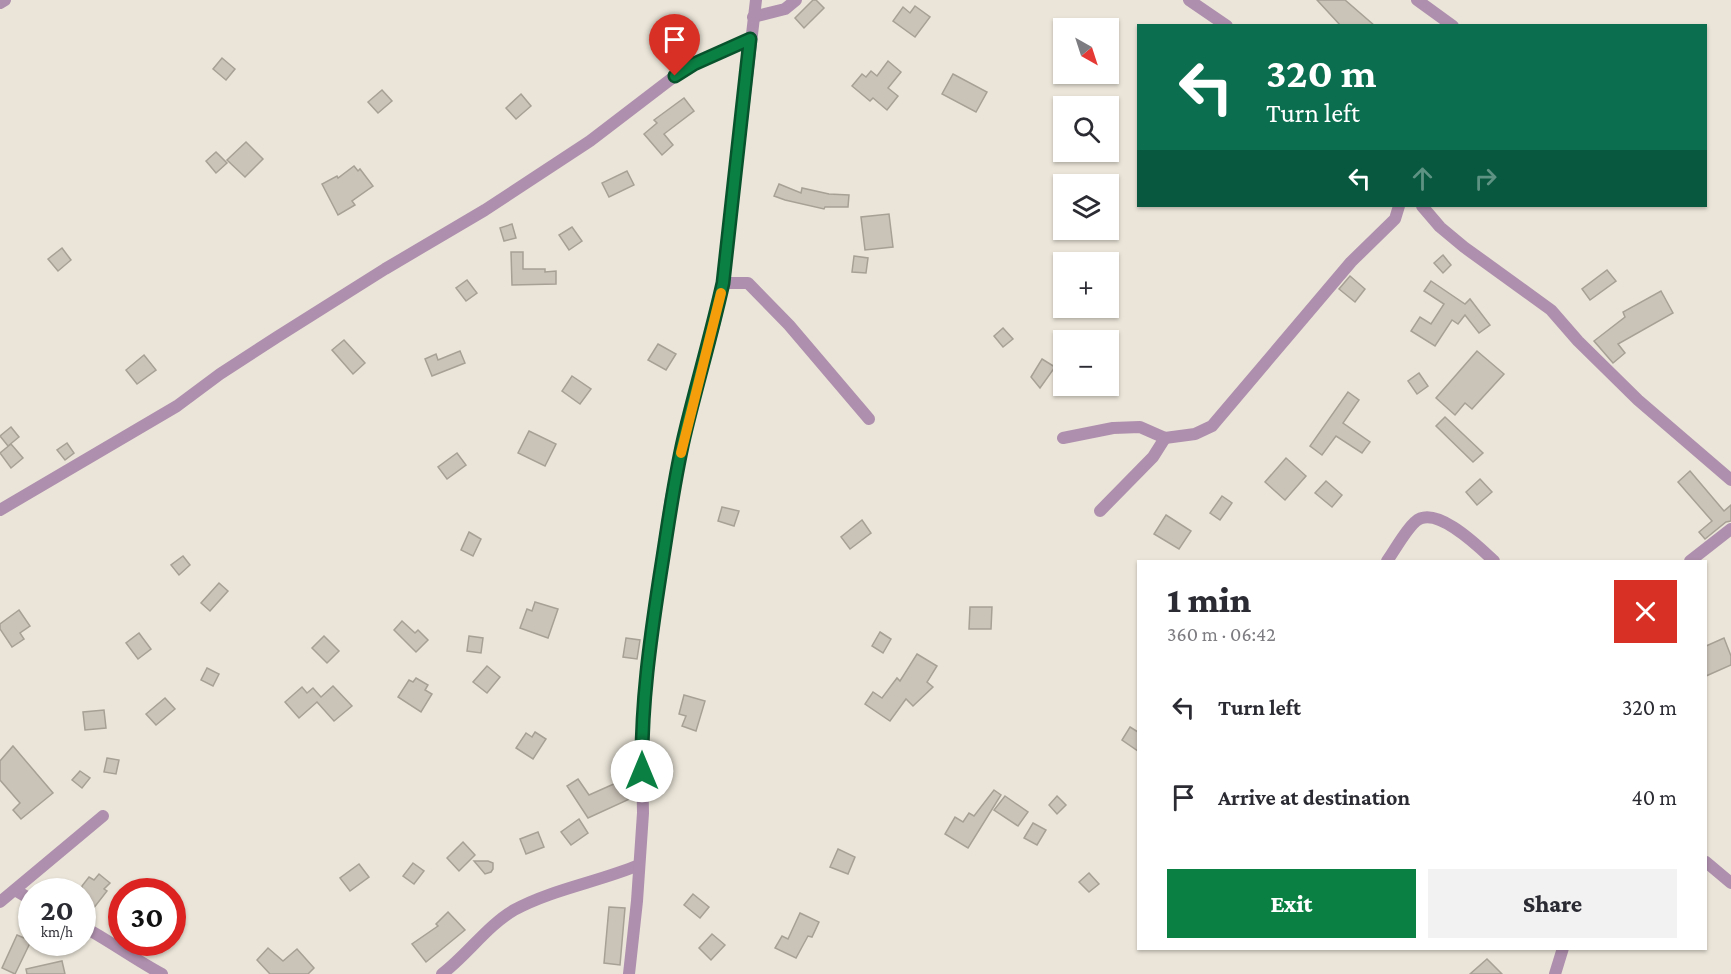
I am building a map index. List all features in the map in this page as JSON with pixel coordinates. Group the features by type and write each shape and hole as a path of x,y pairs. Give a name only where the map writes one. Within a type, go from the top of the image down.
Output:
{"street":[{"path":"0,3 5,0"},
{"path":"628,974 644,813 642,750 651,631 685,431 715,322 723,283 756,0"},
{"path":"753,17 785,9 796,0"},
{"path":"1189,0 1224,24"},
{"path":"1417,0 1450,24"},
{"path":"0,510 177,406 220,374 277,337 485,210 590,141 694,64 750,39"},
{"path":"1064,438 1113,428 1140,427 1165,438 1195,434 1212,426 1351,262 1395,219 1399,207"},
{"path":"1423,207 1440,227 1464,247 1551,310 1578,341 1638,400 1731,480"},
{"path":"723,283 748,283 789,325 869,419"},
{"path":"1100,511 1153,457 1165,438"},
{"path":"1388,560 1415,522 1429,517 1440,520 1467,537 1493,560"},
{"path":"1692,560 1728,536"},
{"path":"0,902 103,816"},
{"path":"1707,863 1731,883"},
{"path":"442,974 512,911 548,894 604,879 639,865"},
{"path":"96,934 162,974"},
{"path":"1555,974 1562,950"}],"building":[{"path":"813,0 824,8 804,28 795,18"},
{"path":"1317,0 1345,0 1373,24 1339,24"},
{"path":"915,6 930,17 915,37 893,21 903,7 910,13"},
{"path":"222,58 235,69 226,80 213,69"},
{"path":"888,61 901,72 888,88 898,96 887,110 873,98 870,101 852,86 862,74 866,77 871,71 877,76"},
{"path":"953,74 987,92 976,112 942,94"},
{"path":"382,90 392,101 378,113 368,102"},
{"path":"521,94 531,106 516,119 506,108"},
{"path":"684,98 694,111 664,134 673,145 662,155 644,134 657,123 654,120"},
{"path":"246,142 263,159 245,177 227,160"},
{"path":"216,152 227,163 216,173 206,161"},
{"path":"354,166 358,171 360,169 373,186 352,201 355,205 338,215 322,184 337,176 338,178"},
{"path":"627,171 634,185 609,197 602,183"},
{"path":"779,184 801,193 802,188 829,194 849,195 848,207 825,207 824,209 785,200 774,196"},
{"path":"889,214 893,247 865,250 861,217"},
{"path":"512,224 516,238 504,241 500,228"},
{"path":"572,227 582,241 569,250 559,235"},
{"path":"62,248 71,260 58,271 48,259"},
{"path":"511,252 523,252 523,269 556,271 556,284 512,285"},
{"path":"1443,255 1451,265 1443,273 1434,263"},
{"path":"854,256 868,258 866,273 852,272"},
{"path":"1607,270 1616,281 1590,300 1582,289"},
{"path":"1350,276 1365,289 1355,302 1339,289"},
{"path":"467,280 477,293 466,301 456,288"},
{"path":"1431,281 1465,304 1470,299 1490,325 1479,333 1465,315 1458,324 1452,320 1435,346 1411,331 1420,317 1431,324 1444,304 1424,291"},
{"path":"1661,291 1673,313 1618,344 1625,353 1613,363 1594,341 1625,317 1623,312"},
{"path":"1003,328 1013,339 1003,347 994,336"},
{"path":"344,340 365,363 353,374 332,350"},
{"path":"658,344 676,354 666,370 648,360"},
{"path":"460,351 465,363 432,376 425,359 436,354 438,360"},
{"path":"1477,351 1504,374 1472,409 1465,403 1455,415 1436,398"},
{"path":"144,355 156,370 137,384 126,370"},
{"path":"1042,359 1053,366 1053,370 1040,388 1031,377"},
{"path":"1419,373 1428,386 1417,394 1408,381"},
{"path":"572,376 591,389 580,404 562,391"},
{"path":"1348,392 1359,400 1343,423 1370,442 1362,453 1336,436 1322,455 1310,446"},
{"path":"1445,417 1483,453 1473,462 1436,426"},
{"path":"11,427 19,437 8,446 0,436"},
{"path":"529,431 556,444 545,466 518,453"},
{"path":"67,443 74,453 65,460 57,450"},
{"path":"11,444 23,458 11,468 0,453"},
{"path":"457,453 466,465 447,479 438,467"},
{"path":"1286,458 1306,476 1285,500 1265,482"},
{"path":"1690,471 1724,511 1731,505 1731,521 1726,522 1705,539 1699,532 1712,521 1678,482"},
{"path":"1480,479 1492,492 1477,505 1466,492"},
{"path":"1326,481 1342,495 1332,507 1315,493"},
{"path":"1222,496 1232,503 1220,520 1210,513"},
{"path":"722,507 739,511 734,526 718,521"},
{"path":"1166,515 1191,531 1179,549 1154,534"},
{"path":"862,520 871,533 850,549 841,537"},
{"path":"469,532 481,539 473,556 461,550"},
{"path":"183,556 190,565 179,575 171,565"},
{"path":"219,583 228,591 210,611 201,603"},
{"path":"535,602 558,609 548,638 520,628 527,609 532,611"},
{"path":"970,607 992,607 991,629 969,629"},
{"path":"19,610 30,626 20,633 24,639 12,647 0,629 0,624"},
{"path":"402,621 415,633 418,630 428,640 416,652 394,630"},
{"path":"880,632 891,639 883,653 872,646"},
{"path":"139,633 151,649 138,659 126,643"},
{"path":"324,636 339,651 327,663 312,648"},
{"path":"469,636 483,638 481,653 467,651"},
{"path":"626,638 640,640 637,659 623,657"},
{"path":"1724,638 1731,656 1731,665 1707,676 1707,646"},
{"path":"917,654 937,666 927,682 933,687 913,706 906,699 890,721 865,704 873,692 882,698 897,678 900,681"},
{"path":"487,666 500,677 487,693 473,682"},
{"path":"207,668 219,674 213,686 201,680"},
{"path":"416,678 428,685 425,690 432,694 421,712 398,697 409,680 413,682"},
{"path":"333,686 352,706 334,721 317,702 299,718 285,702 302,687 307,693 313,688 321,697"},
{"path":"684,695 705,701 696,731 682,726 686,716 679,714"},
{"path":"165,698 175,709 156,725 146,714"},
{"path":"104,710 106,728 85,730 83,712"},
{"path":"1130,727 1137,731 1137,750 1122,740"},
{"path":"535,732 546,739 533,759 516,748 526,733 532,737"},
{"path":"13,746 53,793 21,819 13,810 20,803 0,780 0,761"},
{"path":"107,758 119,760 116,774 104,772"},
{"path":"80,771 90,778 82,788 72,780"},
{"path":"578,779 589,795 625,779 634,797 588,818 567,786"},
{"path":"994,790 1001,795 968,848 945,834 955,817 963,822 969,813 974,816"},
{"path":"1005,796 1028,812 1018,826 994,810"},
{"path":"1057,796 1066,805 1057,814 1049,805"},
{"path":"579,819 588,833 571,845 561,832"},
{"path":"1033,823 1046,830 1037,845 1024,838"},
{"path":"538,832 544,847 526,854 520,839"},
{"path":"463,842 475,855 459,871 447,858"},
{"path":"838,849 855,857 848,874 830,867"},
{"path":"474,861 493,863 493,869 485,874"},
{"path":"413,863 424,871 414,884 403,876"},
{"path":"359,864 369,877 350,891 340,878"},
{"path":"1089,873 1099,884 1089,892 1079,882"},
{"path":"99,874 108,881 104,889 107,891 96,905 96,878"},
{"path":"693,894 709,907 700,918 684,905"},
{"path":"609,907 625,908 620,965 604,963"},
{"path":"448,912 465,930 426,962 412,944 438,926 436,924"},
{"path":"800,913 819,922 812,937 808,936 796,958 775,948 782,936 788,939"},
{"path":"712,934 725,945 711,960 699,948"},
{"path":"18,935 18,956 24,956 15,974 2,968"},
{"path":"268,948 283,961 297,949 314,968 308,974 270,974 257,960"},
{"path":"1487,959 1502,974 1470,974"},
{"path":"62,961 65,974 27,974 26,969"}],"slow traffic":[{"path":"681,453 721,293"}],"route":[{"path":"642,771 645,687 651,631 685,431 715,322 723,283 750,39 694,64 675,76"}]}
